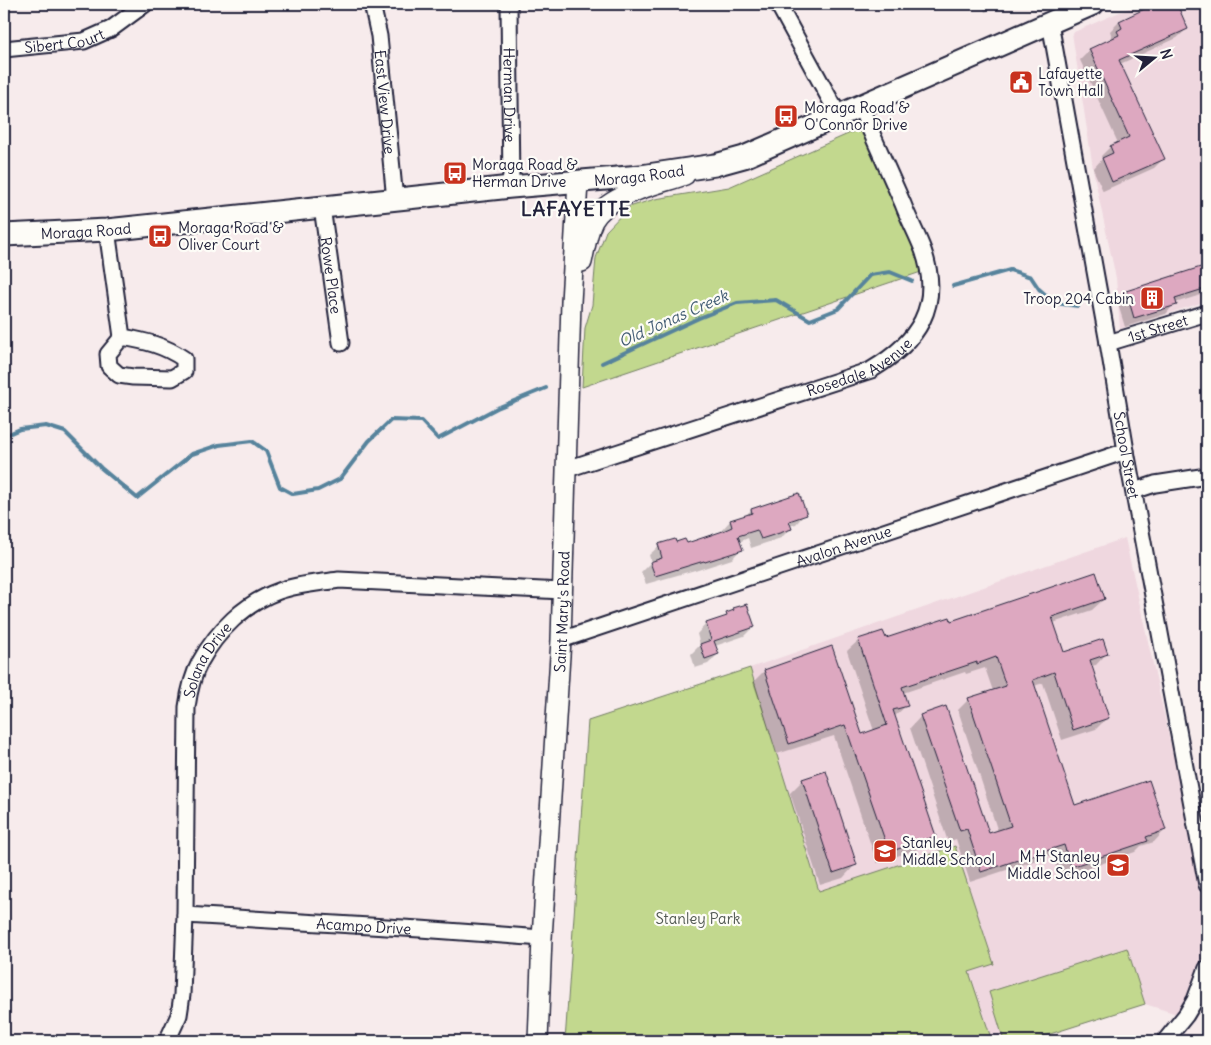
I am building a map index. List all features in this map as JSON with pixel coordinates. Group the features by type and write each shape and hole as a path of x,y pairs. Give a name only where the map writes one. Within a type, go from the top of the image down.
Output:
{"main road":[{"name":"Moraga Road","path":"4,235 107,230 511,186 641,176 715,165 744,157 1093,4"}],"street":[{"name":"Sibert Court","path":"4,49 84,41 111,30 145,4"},
{"name":"East View Drive","path":"372,4 379,36 395,200"},
{"name":"Herman Drive","path":"509,4 511,186"},
{"path":"778,4 839,116"},
{"name":"School Street","path":"1050,23 1126,451 1201,823 1207,885"},
{"name":"Rosedale Avenue","path":"567,469 871,370 891,358 908,341 922,322 927,309 930,281 923,251 860,106"},
{"path":"571,302 593,222 606,206 632,192 715,165"},
{"name":"Saint Mary's Road","path":"538,1041 542,938 561,640 571,302 578,182"},
{"name":"Rowe Place","path":"322,207 341,343"},
{"path":"107,230 122,337 108,354 109,366 119,375 172,378 184,372 184,359 170,349 122,337"},
{"name":"1st Street","path":"1108,343 1207,313"},
{"name":"Avalon Avenue","path":"561,640 1126,451"},
{"path":"1134,491 1155,484 1207,476"},
{"name":"Solana Drive","path":"167,1041 179,1015 182,995 185,916 186,706 200,663 219,634 243,610 278,591 303,584 339,580 563,591"},
{"name":"Acampo Drive","path":"185,916 410,928 542,938"},
{"path":"1165,1041 1186,1015 1195,1000 1207,968"}],"shaded area":[{"path":"1138,4 1207,4 1207,301 1120,329 1116,278 1094,175 1072,33"},
{"name":"Stanley Middle School","path":"1125,538 1177,772 1207,931 1207,961 1180,1015 1145,1004 1028,1041 565,1041 588,721 750,668"}],"green space":[{"path":"857,130 864,136 914,247 921,272 582,387 585,328 592,305 596,258 606,231 629,207 655,199 729,187"},
{"name":"Stanley Park","path":"750,668 819,891 955,846 994,964 969,972 992,1041 565,1041 588,721"},
{"path":"1127,948 1145,1004 1028,1041 1004,1041 989,992"}],"building":[{"path":"1155,4 1177,4 1188,29 1119,60 1165,159 1112,182 1102,158 1113,153 1110,146 1129,137 1089,49 1119,35 1117,31 1122,28 1119,21"},
{"path":"1207,265 1207,288 1175,298 1177,305 1134,318 1126,291"},
{"path":"799,493 807,515 789,521 792,529 761,539 757,530 738,536 743,550 655,576 650,562 662,558 658,544 675,539 676,542 685,539 687,543 723,531 732,527 730,520 752,513 751,509"},
{"path":"1096,572 1105,599 1052,617 1064,652 1103,639 1108,654 1090,660 1109,718 1073,730 1054,672 1033,680 1075,805 1149,780 1166,830 1146,837 1148,841 1071,867 1064,845 981,872 967,829 960,831 920,715 946,706 989,833 1011,826 968,698 1006,686 996,657 902,687 908,706 893,710 936,836 889,852 845,725 789,744 764,670 832,646 862,734 887,725 858,639 883,631 886,638 950,617 951,621"},
{"path":"747,604 755,627 714,641 719,654 705,659 700,644 711,640 706,623 727,616 726,613 734,610 733,608"},
{"path":"826,771 857,865 833,873 802,779"}],"waterway":[{"name":"Old Jonas Creek","path":"953,286 1010,270 1031,277 1039,289 1055,303 1078,306"},
{"name":"Old Jonas Creek","path":"602,363 699,318 737,303 776,300 810,320 838,309 870,275 890,272 912,281"},
{"name":"Old Jonas Creek","path":"4,436 20,429 46,426 65,432 101,468 137,498 192,454 219,445 252,441 266,451 280,487 293,494 318,490 340,479 369,441 391,420 421,421 438,439 497,408 546,388"}],"place":[{"name":"Lafayette Town Hall","path":"1021,82"},
{"name":"Moraga Road & O'Connor Drive","path":"786,116"},
{"name":"Moraga Road & Herman Drive","path":"455,173"},
{"name":"Moraga Road & Oliver Court","path":"160,236"},
{"name":"Troop 204 Cabin","path":"1152,298"},
{"name":"Stanley Middle School","path":"885,851"},
{"name":"M H Stanley Middle School","path":"1118,865"}],"district":[{"name":"LAFAYETTE","path":"576,208"}]}
